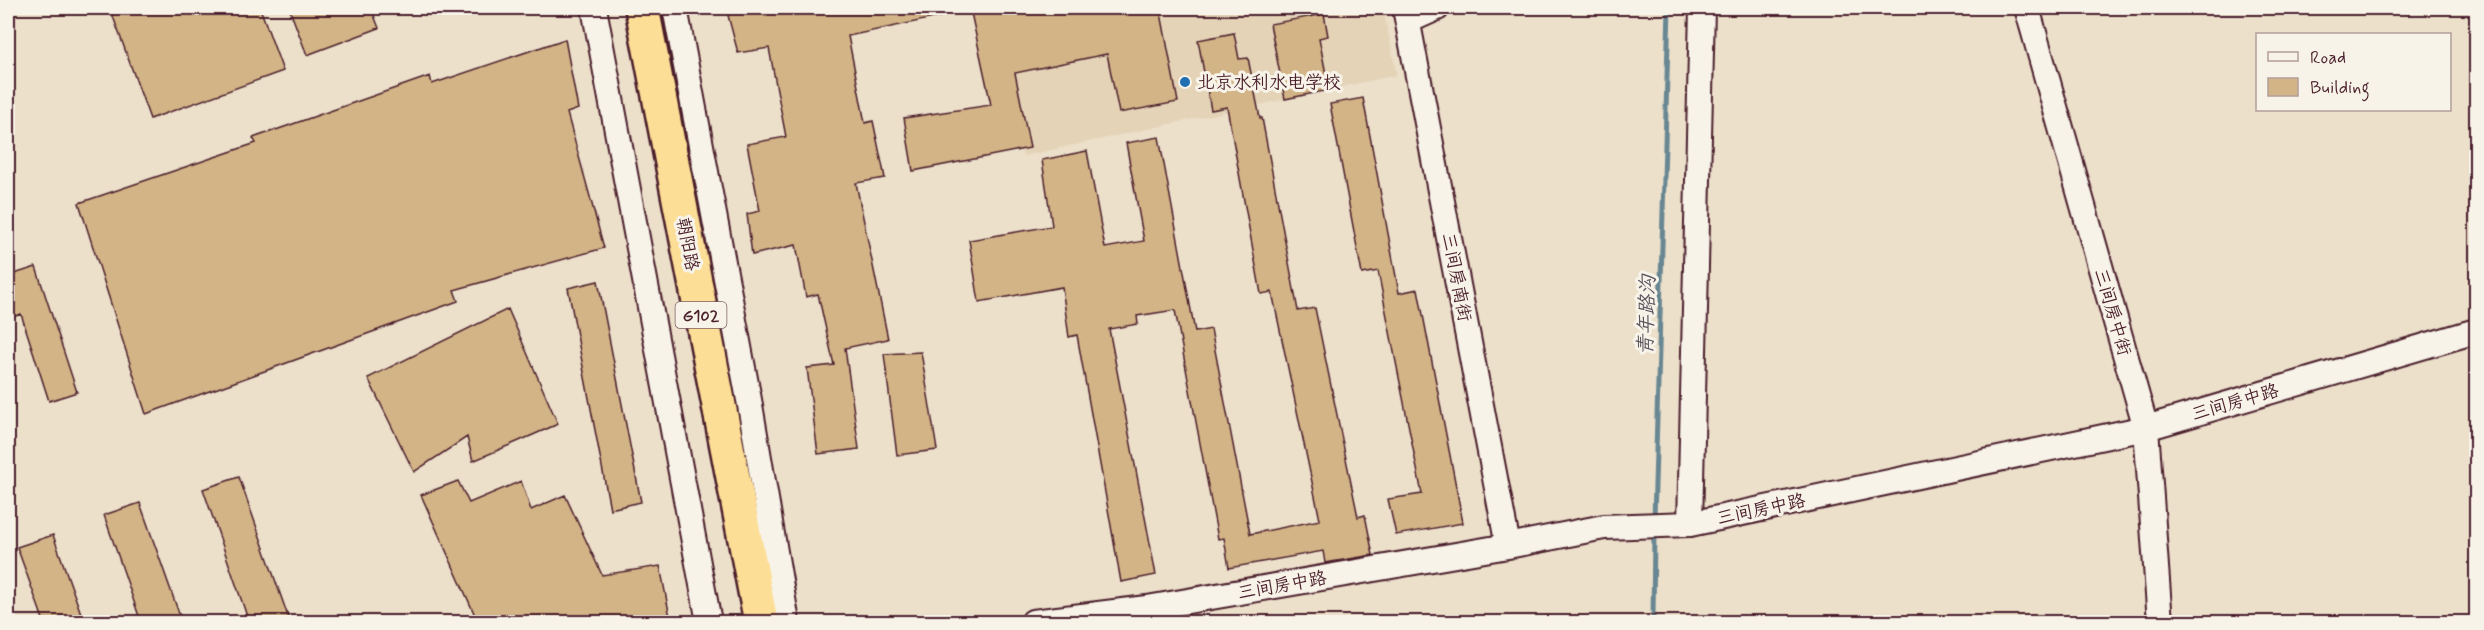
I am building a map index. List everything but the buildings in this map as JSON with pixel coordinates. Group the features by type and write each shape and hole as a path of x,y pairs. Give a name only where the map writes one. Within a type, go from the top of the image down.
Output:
{"highway":[{"name":"朝阳路","path":"623,8 738,622"},
{"name":"朝阳路","path":"642,8 760,622"}],"street":[{"path":"594,8 709,622"},
{"name":"朝阳路","path":"675,8 748,393 787,622"},
{"path":"1407,14 1437,8"},
{"path":"1684,524 1702,8"},
{"name":"三间房中街","path":"2027,8 2146,428 2160,622"},
{"name":"三间房南街","path":"1407,14 1508,546"},
{"name":"三间房中路","path":"1034,622 1148,608 1621,525 1684,524 2146,428 2476,331"}],"shaded area":[{"name":"北京水利水电学校","path":"991,8 1383,8 1397,75 1023,156"}],"waterway":[{"name":"青年路沟","path":"1654,519 1669,8"},
{"name":"青年路沟","path":"1653,622 1654,531"}],"place":[{"name":"北京水利水电学校","path":"1185,82"}]}
